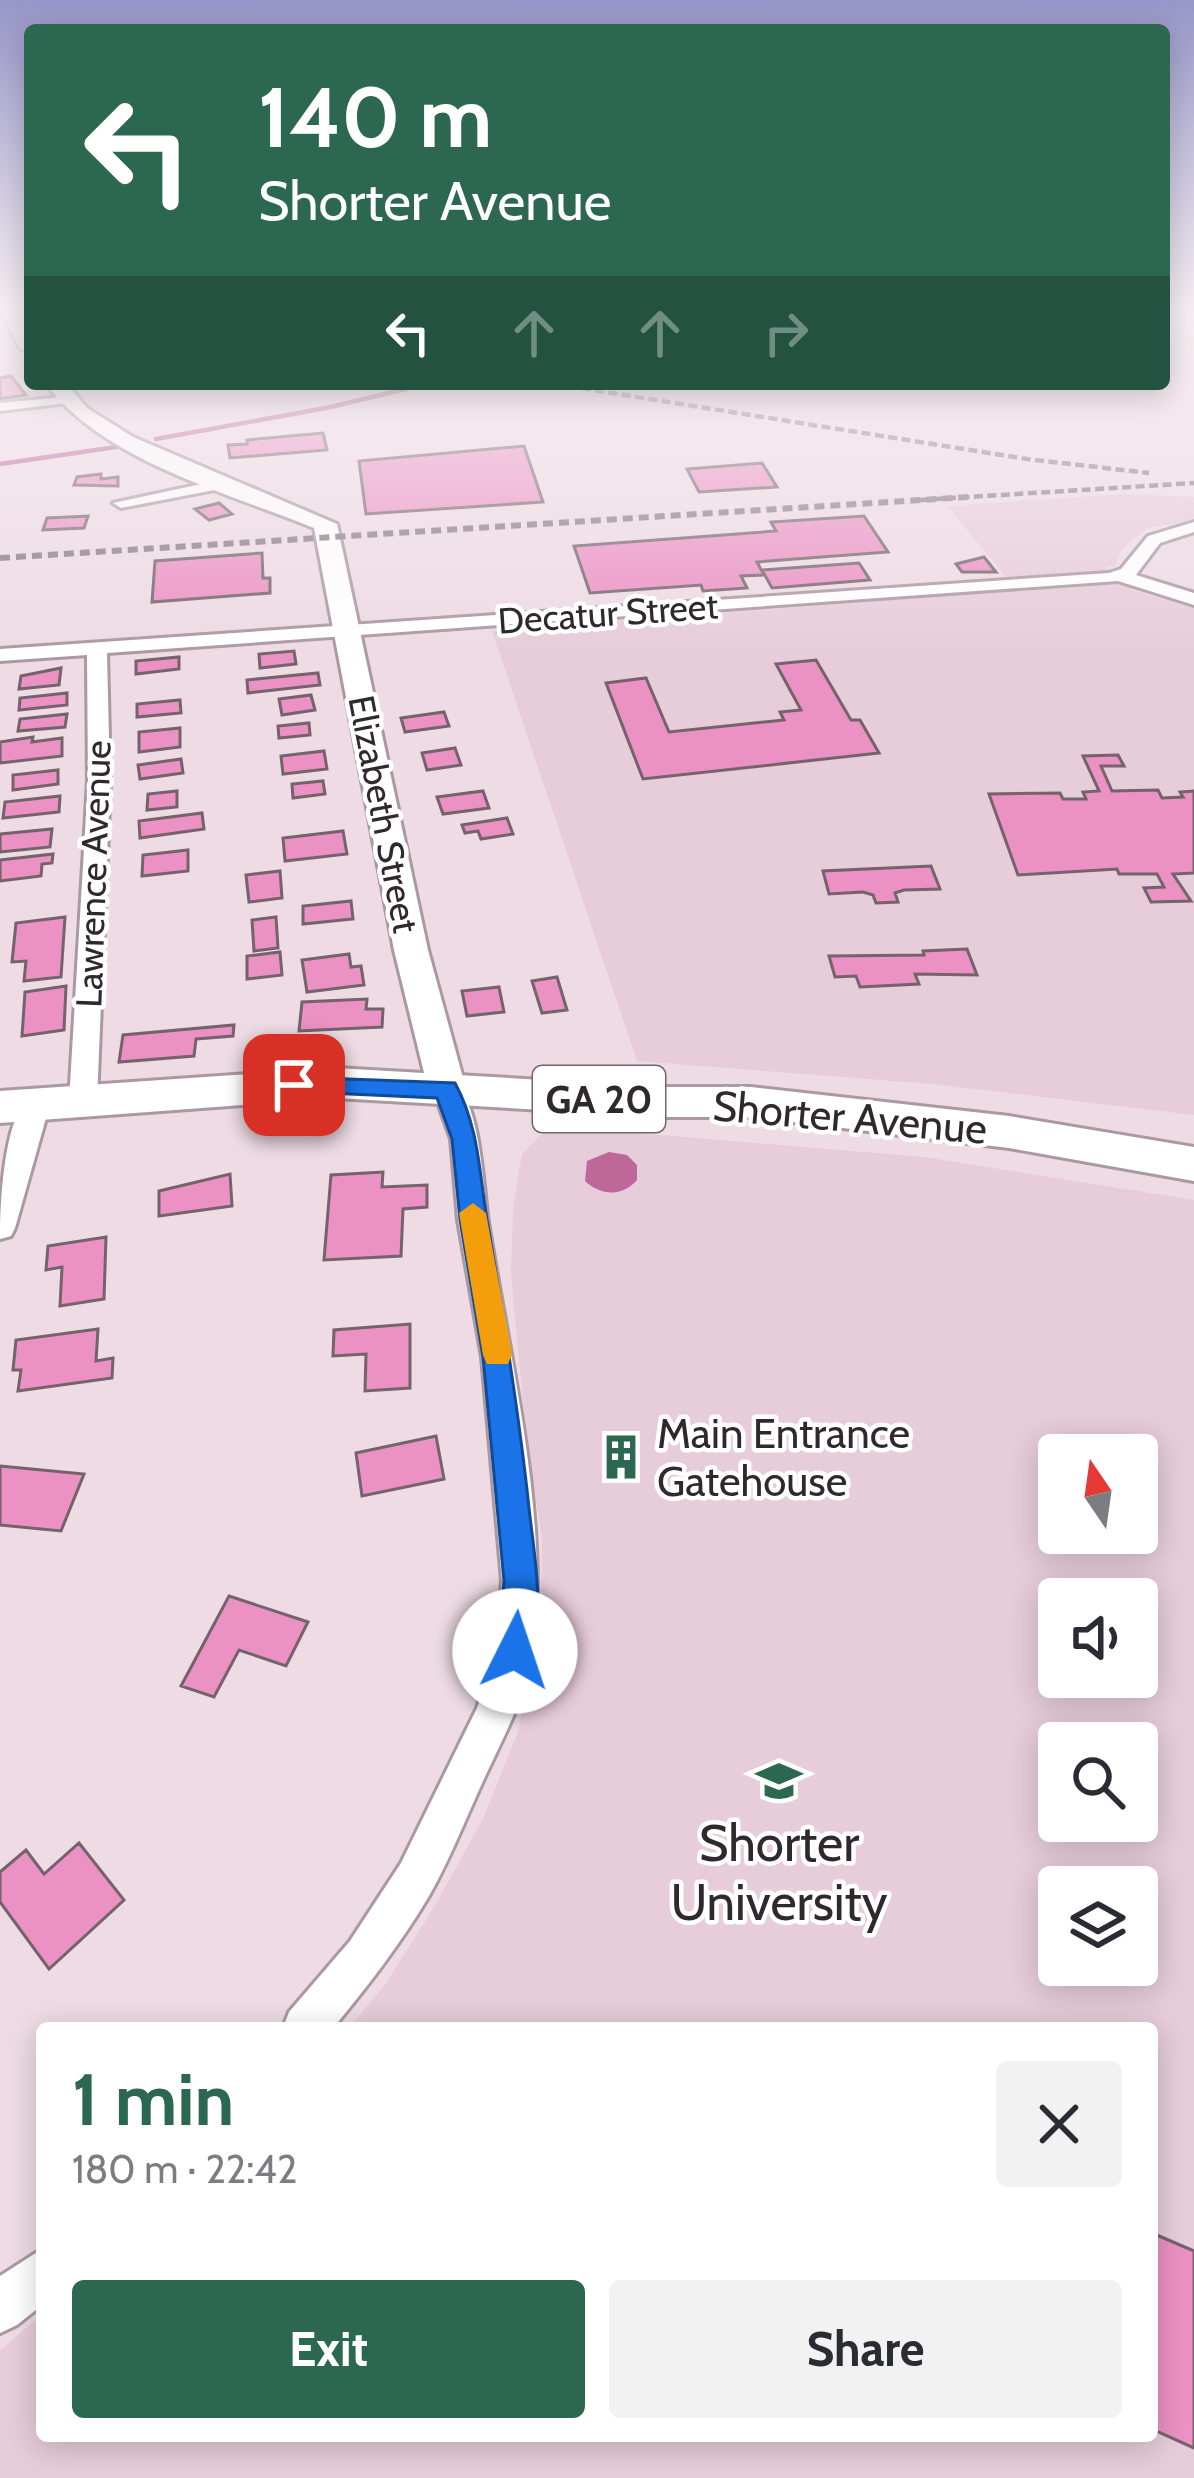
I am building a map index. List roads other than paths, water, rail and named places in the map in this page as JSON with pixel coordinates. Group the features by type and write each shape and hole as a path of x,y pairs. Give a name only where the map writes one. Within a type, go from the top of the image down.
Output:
{"main road":[{"name":"Shorter Avenue","path":"18,1106 335,1083 663,1102 751,1102 1009,1132 1194,1164"}],"street":[{"path":"104,426 125,442 229,483"},
{"path":"121,503 229,483"},
{"name":"Elizabeth Street","path":"229,483 321,520 411,950 447,1089"},
{"path":"1120,576 1128,573 1139,550 1154,536 1194,527"},
{"path":"1120,576 1194,599"},
{"name":"Decatur Street","path":"0,655 1120,576"},
{"name":"Lawrence Avenue","path":"83,1102 99,781 97,648"},
{"path":"310,2022 365,1956 416,1878 494,1714 515,1651 520,1581 498,1357 473,1220 465,1139 447,1089"},
{"path":"0,1228 18,1106"},
{"path":"0,2308 36,2278"}],"waterway":[{"path":"156,439 229,426"},
{"path":"0,464 116,447"}],"railway":[{"path":"817,426 1149,473"},
{"path":"945,498 1194,483"},
{"path":"945,498 968,497"},
{"path":"0,558 945,498"},
{"path":"920,500 945,498"}],"place":[{"name":"Main Entrance Gatehouse","path":"621,1457"},
{"name":"Shorter University","path":"779,1781"}]}
